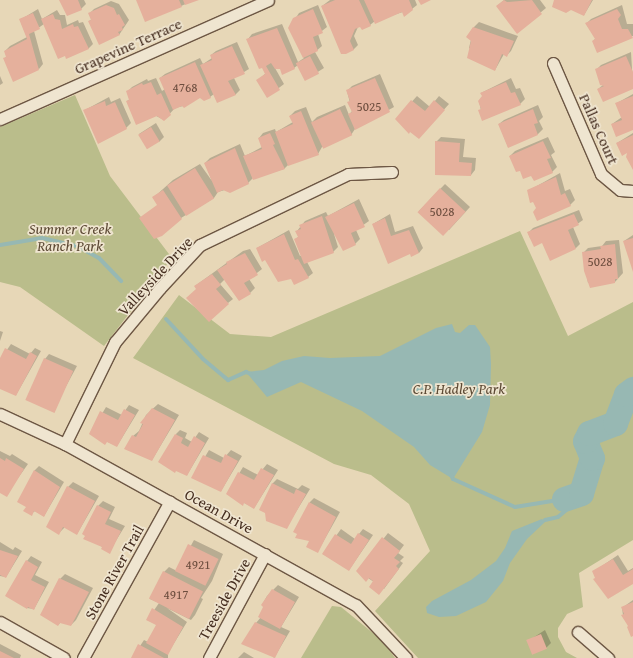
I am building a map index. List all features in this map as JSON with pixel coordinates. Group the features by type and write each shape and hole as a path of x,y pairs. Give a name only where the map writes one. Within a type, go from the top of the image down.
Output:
{"street":[{"name":"Grapevine Terrace","path":"0,119 268,0"},
{"name":"Pallas Court","path":"553,63 601,174 620,190 633,191"},
{"name":"Valleyside Drive","path":"65,444 115,342 160,288 200,245 348,174 392,172"},
{"name":"Ocean Drive","path":"0,414 65,444 356,605 406,658"},
{"name":"Stone River Trail","path":"84,658 170,501"},
{"name":"Treeside Drive","path":"209,658 265,554"},
{"path":"0,622 64,658"},
{"path":"578,632 608,658"}],"green space":[{"name":"Summer Creek Ranch Park","path":"75,95 110,176 172,258 104,346 20,287 0,282 0,127"},
{"name":"C.P. Hadley Park","path":"520,231 568,336 633,302 633,540 579,573 583,607 567,614 558,628 558,637 566,652 577,658 418,658 375,611 430,551 409,504 371,475 334,464 133,358 179,295 230,334 271,337"},
{"path":"332,606 341,607 384,642 395,658 301,658"}],"water":[{"path":"452,324 455,332 460,333 469,325 475,325 490,347 491,364 490,405 482,432 453,479 430,465 414,447 362,411 301,382 267,397 246,372 264,370 282,361 304,356 330,358 380,356 436,328"},
{"path":"542,519 545,522 527,539 510,563 503,581 486,602 456,616 439,617 427,613 426,607 432,601 471,580 496,561 505,548 512,531"}],"building":[{"path":"59,0 78,0 82,10 67,16"},
{"path":"136,0 179,0 182,7 145,22"},
{"path":"183,0 199,0 185,5"},
{"path":"335,0 359,0 371,26 362,30 360,27 355,29 350,41 354,50 346,54 341,54 321,6"},
{"path":"364,0 409,0 413,10 404,17 402,12 375,24"},
{"path":"418,0 431,0 421,5"},
{"path":"504,0 507,2 532,0 542,14 517,34 496,6"},
{"path":"554,0 592,0 584,16 571,10 566,13 552,7"},
{"path":"106,5 114,8 117,15 119,14 125,25 122,27 123,30 118,32 120,35 99,45 88,21 91,20 88,13"},
{"path":"313,9 323,33 313,37 318,51 303,58 288,28 293,18"},
{"path":"617,9 621,15 618,19 622,29 628,29 633,38 597,53 592,41 595,39 585,23"},
{"path":"33,13 40,29 29,34 39,70 13,82 3,58 6,57 4,51 27,39 19,19"},
{"path":"53,14 55,19 60,20 62,29 73,24 74,27 78,26 89,49 66,59 65,56 58,59 41,19"},
{"path":"473,27 514,41 507,57 502,54 495,71 467,58 471,41 466,37"},
{"path":"277,28 295,69 282,75 280,69 275,69 271,63 266,66 280,90 267,98 256,80 265,74 262,68 259,69 246,39"},
{"path":"232,46 245,74 228,81 236,95 217,103 200,65 212,60 210,55"},
{"path":"310,56 319,74 305,81 296,63"},
{"path":"626,56 633,72 633,89 603,102 597,89 604,86 600,85 595,69"},
{"path":"195,62 211,98 204,101 200,98 184,108 182,106 173,110 159,78"},
{"path":"375,78 390,112 355,130 348,114 352,112 347,102 350,101 346,90"},
{"path":"151,82 157,95 161,93 171,115 164,121 157,116 136,125 126,101 129,100 126,91 142,83 143,85"},
{"path":"506,82 511,93 515,92 521,105 482,121 478,110 481,109 478,101 482,96 480,93"},
{"path":"633,96 633,130 616,137 611,124 622,120 615,103"},
{"path":"411,100 425,111 434,100 445,110 419,139 410,132 409,134 395,119"},
{"path":"105,101 106,106 115,102 127,129 98,144 83,110"},
{"path":"340,109 352,135 323,149 311,123"},
{"path":"533,109 538,123 534,124 538,135 508,148 498,124"},
{"path":"301,111 319,155 288,166 275,132 293,124 289,116"},
{"path":"151,127 160,142 147,149 138,135"},
{"path":"270,133 275,144 273,145 285,169 253,180 243,156 262,149 258,138"},
{"path":"633,135 633,170 626,157 627,153 622,156 616,143"},
{"path":"435,141 460,143 459,162 472,163 471,176 435,175"},
{"path":"543,141 551,158 547,159 553,173 534,181 531,176 523,179 520,171 516,172 509,156"},
{"path":"235,148 249,184 230,193 223,190 217,193 204,163"},
{"path":"195,168 214,199 186,216 167,185"},
{"path":"556,177 561,195 565,193 571,206 537,221 533,212 536,208 533,202 530,203 527,190"},
{"path":"440,188 466,212 443,236 417,212"},
{"path":"163,190 182,219 162,236 154,239 139,218 157,205 152,197"},
{"path":"354,203 365,227 351,233 356,245 343,251 325,217"},
{"path":"574,214 579,225 568,230 576,249 550,261 542,243 534,247 527,232"},
{"path":"322,216 334,253 304,264 294,239 298,237 295,231 301,229 299,225"},
{"path":"385,218 391,236 409,230 419,253 411,257 410,254 388,264 372,224"},
{"path":"284,234 295,260 298,259 309,278 294,285 291,279 278,282 265,260 262,262 256,248"},
{"path":"633,238 633,272 623,241"},
{"path":"615,244 618,279 615,279 615,283 590,288 584,271 582,252 601,249 600,246"},
{"path":"245,253 258,275 244,283 251,294 239,301 217,270 227,264 226,262"},
{"path":"212,274 221,285 216,289 229,304 209,322 186,298 196,289 194,286"},
{"path":"5,348 26,359 30,352 37,356 16,396 0,389 0,358"},
{"path":"44,358 73,371 55,413 25,400"},
{"path":"152,408 175,420 152,461 124,449 132,435 136,437 143,424 140,423"},
{"path":"124,409 135,415 117,447 107,442 105,445 89,434 100,411 118,420"},
{"path":"175,434 183,438 181,443 188,447 194,436 205,443 187,476 176,471 175,473 158,462"},
{"path":"225,454 238,461 221,492 191,478 203,455 221,463"},
{"path":"0,458 5,461 6,458 24,469 7,497 0,493"},
{"path":"261,468 274,475 254,509 244,503 243,506 226,494 238,472 254,480"},
{"path":"34,470 60,487 44,517 34,511 32,516 23,511 26,507 17,502"},
{"path":"272,483 294,494 296,489 306,494 287,529 266,521 265,513 259,510"},
{"path":"67,486 95,501 77,535 63,527 59,535 46,527"},
{"path":"309,502 336,517 318,553 306,547 309,541 295,538 297,534 293,532"},
{"path":"97,505 111,512 105,524 121,531 110,554 101,549 102,547 83,539 85,536 82,534"},
{"path":"358,533 369,540 349,571 322,554 335,534 351,544"},
{"path":"382,537 400,551 394,558 400,562 396,566 399,569 379,595 369,587 373,581 369,578 366,582 356,571"},
{"path":"188,544 219,559 205,586 175,571"},
{"path":"0,550 18,556 6,578 0,575"},
{"path":"613,559 623,575 633,569 633,584 608,599 593,579 595,578 592,571"},
{"path":"26,560 38,567 31,580 45,587 34,610 28,607 27,609 5,596"},
{"path":"163,571 203,591 189,619 149,599"},
{"path":"59,578 89,592 71,626 60,623 58,626 40,615"},
{"path":"272,589 295,602 280,629 258,617 263,607 261,605"},
{"path":"633,602 633,636 631,637 627,627 628,626 621,615 624,614 621,607"},
{"path":"152,608 183,627 168,655 146,643 156,625 146,620"},
{"path":"255,622 286,636 275,658 241,644"},
{"path":"541,634 547,649 532,655 526,640"},
{"path":"138,644 164,658 131,658"},
{"path":"0,651 14,658 0,658"}],"waterway":[{"path":"0,245 42,238 77,246 99,258 121,281"},
{"path":"166,319 203,359 228,380 246,372 251,374"},
{"path":"564,499 581,493 592,458 585,441 589,433 615,423 626,394 633,389"},
{"path":"451,475 453,479 515,507 564,499"},
{"path":"545,520 558,517 570,507 572,498"}]}
